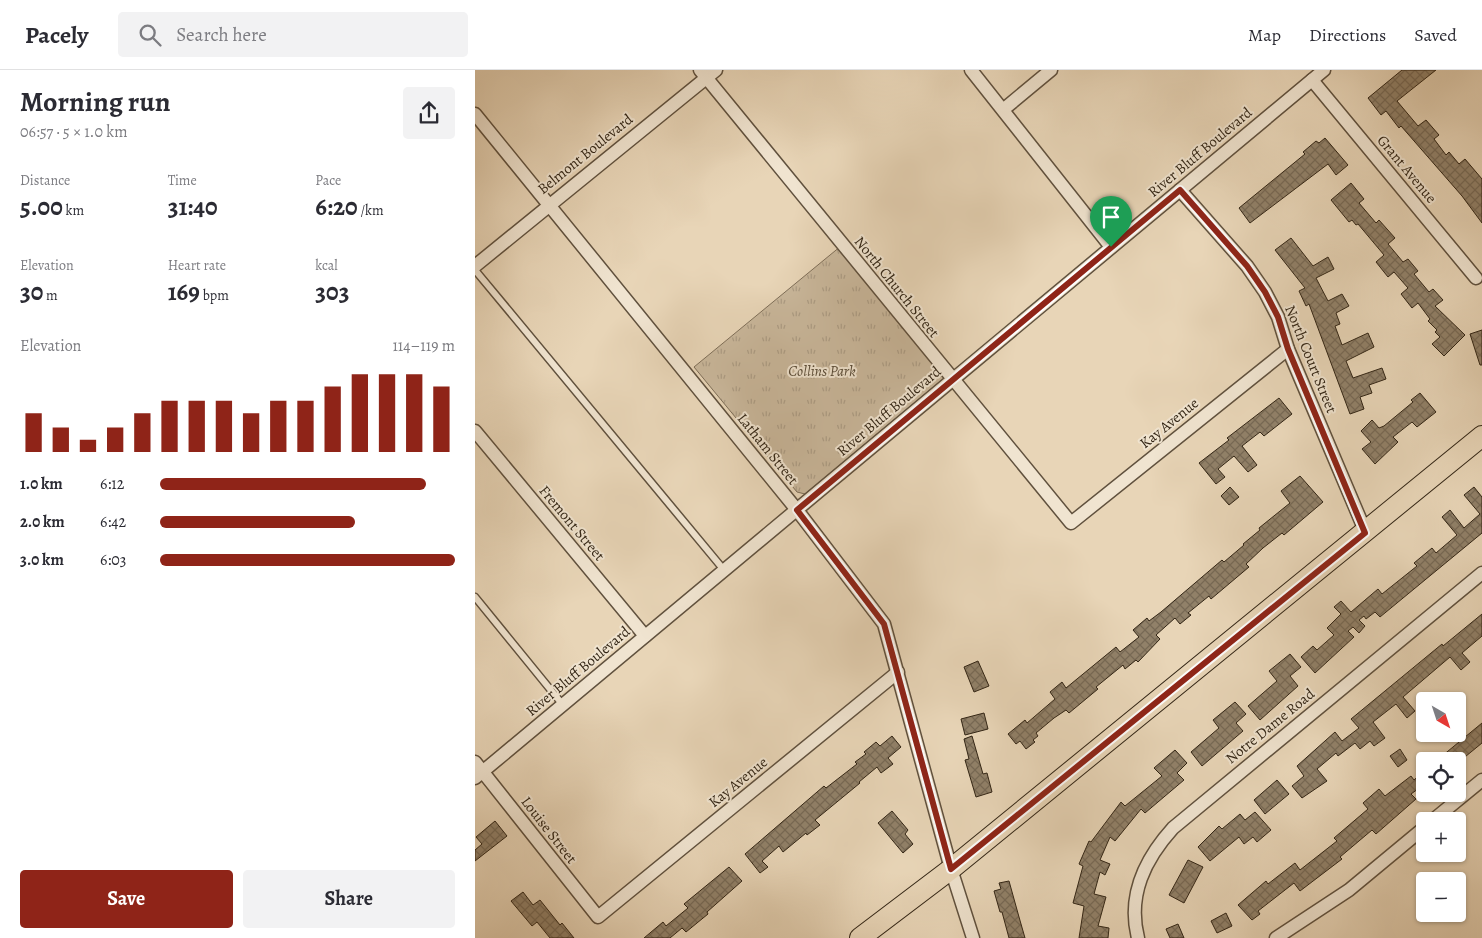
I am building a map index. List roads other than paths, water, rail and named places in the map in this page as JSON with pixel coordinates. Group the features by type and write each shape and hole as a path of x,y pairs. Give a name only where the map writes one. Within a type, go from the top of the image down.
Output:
{"main road":[{"path":"860,938 951,869 1482,436"}],"street":[{"path":"971,70 1111,247"},
{"path":"1003,109 1051,70"},
{"name":"River Bluff Boulevard","path":"478,770 563,705 1324,70"},
{"name":"Belmont Boulevard","path":"475,266 707,73"},
{"name":"North Church Street","path":"707,73 952,380 1071,523"},
{"name":"Grant Avenue","path":"1312,80 1476,278"},
{"name":"Latham Street","path":"475,114 797,510 884,624 951,869 973,938"},
{"name":"North Court Street","path":"1180,190 1247,266 1265,292 1278,317 1288,349 1365,533"},
{"name":"Kay Avenue","path":"1071,523 1288,349"},
{"name":"Fremont Street","path":"475,432 645,636"},
{"name":"Notre Dame Road","path":"1138,938 1135,906 1138,886 1145,864 1157,846 1173,828 1482,573"},
{"name":"Kay Avenue","path":"598,917 898,672"},
{"name":"Louise Street","path":"478,770 598,917"},
{"path":"1443,812 1482,780"},
{"path":"1276,938 1349,890 1416,834"}],"lane":[{"path":"475,270 724,570"},
{"path":"475,597 563,705"}],"park label":[{"name":"Collins Park","path":"822,371"}]}
